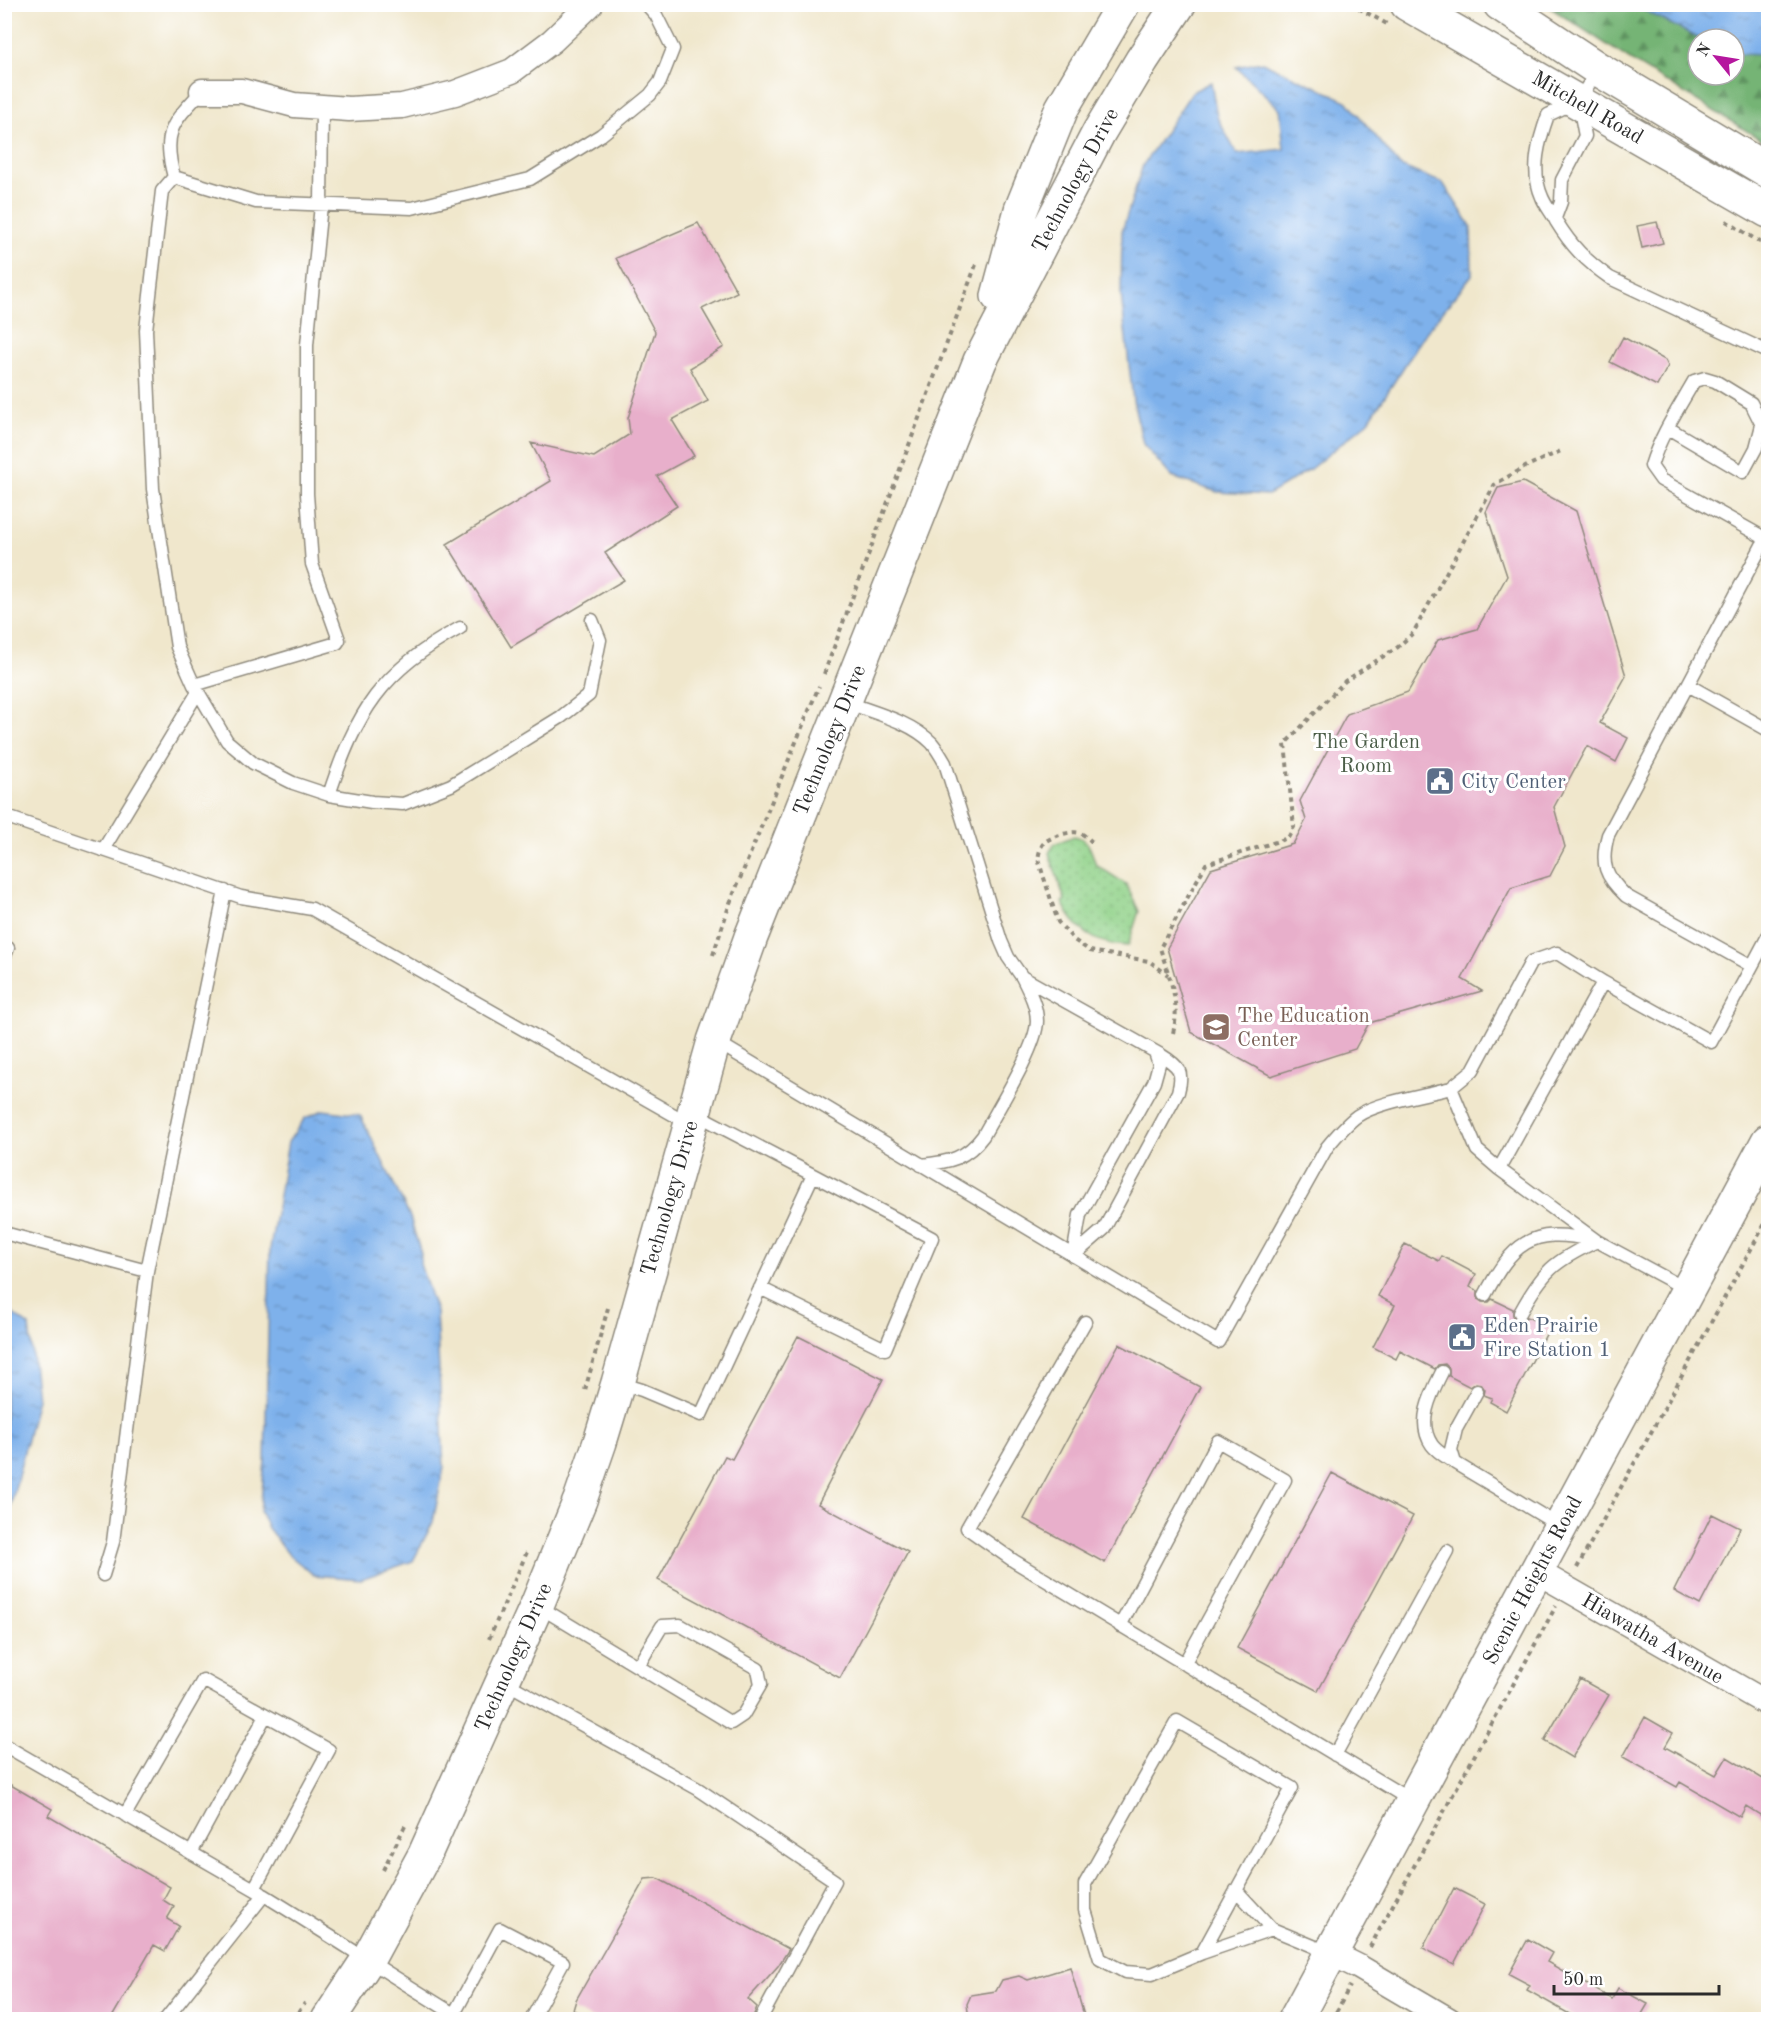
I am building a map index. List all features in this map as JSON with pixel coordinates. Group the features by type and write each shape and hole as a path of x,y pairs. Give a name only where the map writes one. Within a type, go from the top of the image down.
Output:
{"street":[{"path":"202,92 242,91 294,105 349,109 402,106 455,93 512,71 552,41 591,4"},
{"name":"Technology Drive","path":"980,361 1021,210 1062,108 1124,4"},
{"name":"Technology Drive","path":"328,2019 368,1960 425,1854 537,1605 580,1500 618,1383 714,1041 751,937 980,361 1099,132 1179,4"},
{"name":"Mitchell Road","path":"1407,4 1768,210"},
{"name":"Mitchell Road","path":"1500,4 1598,69 1768,171"},
{"name":"Scenic Heights Road","path":"1295,2019 1345,1960 1413,1802 1768,1141"},
{"name":"Hiawatha Avenue","path":"1536,1571 1768,1704"},
{"path":"1345,1960 1449,2019"}],"lane":[{"path":"174,177 256,202 412,208 530,179 601,135 650,95 660,82 673,49 656,15 646,4"},
{"path":"1598,69 1578,101 1548,114 1537,155 1537,179 1542,197 1569,242 1587,262 1610,278 1768,352"},
{"path":"174,177 170,161 169,138 179,115 202,92"},
{"path":"1555,218 1561,202 1562,180 1585,136 1578,101"},
{"path":"103,850 196,688 337,643 339,640 312,564 307,494 307,345 321,205 322,107"},
{"path":"174,177 162,191 146,330 153,489 177,647 196,688 227,741 253,763 293,783 329,795 403,804 451,785 561,717 589,695 600,640 592,620"},
{"path":"1668,428 1743,472 1756,448 1762,425 1751,403 1715,381 1705,378 1694,381 1656,448 1651,466 1661,480 1768,537 1608,835 1603,853 1605,869 1613,884 1626,896 1752,966"},
{"path":"329,795 356,725 374,696 402,667 430,644 460,628"},
{"path":"1688,685 1768,730"},
{"path":"844,702 903,724 919,733 933,744 945,763 1001,941 1008,957 1022,977 1035,1006 1037,1022 1034,1041 973,1150 958,1158 921,1165"},
{"path":"4,816 241,897 312,909 691,1118 813,1175 932,1238 885,1349 760,1288"},
{"path":"103,1575 113,1542 147,1271 225,891"},
{"path":"714,1041 1218,1342 1327,1147 1341,1129 1358,1115 1378,1107 1451,1088 1473,1070 1531,962 1557,953 1603,982 1711,1042 1768,936"},
{"path":"1022,977 1173,1062 1182,1078 1178,1092 1104,1229 1073,1256"},
{"path":"1499,1169 1603,982"},
{"path":"1073,1256 1080,1215 1158,1072 1159,1064 1155,1052"},
{"path":"1451,1088 1477,1150 1499,1169 1597,1241 1689,1290"},
{"path":"618,1383 642,1390 701,1415 813,1175"},
{"path":"4,1233 147,1271"},
{"path":"1485,1295 1500,1268 1515,1250 1541,1236 1567,1234 1597,1241"},
{"path":"1520,1313 1545,1272 1569,1255 1597,1241"},
{"path":"1084,1322 967,1528 1014,1562 1413,1802"},
{"path":"1442,1372 1428,1398 1424,1426 1432,1445 1455,1463 1561,1526"},
{"path":"1455,1463 1451,1450 1456,1429 1477,1391"},
{"path":"1120,1626 1218,1442 1285,1480 1184,1664"},
{"path":"1335,1755 1447,1551"},
{"path":"537,1605 731,1723 743,1715 761,1684 758,1669 680,1625 662,1626 638,1666"},
{"path":"125,1815 203,1680 328,1750 259,1892 165,2019"},
{"path":"502,1681 698,1789 835,1881 760,2019"},
{"path":"191,1853 266,1715"},
{"path":"1202,1953 1292,1788 1177,1721 1085,1884 1085,1910 1100,1959 1125,1972 1152,1974 1202,1953 1272,1929"},
{"path":"4,1745 345,1944 453,2017 500,1929 563,1962 531,2019"},
{"path":"1236,1890 1272,1929 1345,1960"}],"path":[{"path":"1173,1033 1178,1016 1161,948 1206,864 1288,838 1294,827 1285,744 1345,681 1398,647 1413,633 1495,484 1561,451"},
{"path":"1092,842 1088,837 1075,832 1048,840 1040,851 1038,859 1058,922 1074,940 1090,951 1149,962 1169,975"},
{"path":"1332,2019 1345,1960 1566,1588 1768,1218"}],"green space":[{"path":"1546,5 1768,5 1768,144 1635,63"},
{"path":"1074,836 1087,843 1096,865 1126,884 1139,911 1128,946 1106,943 1088,934 1073,921 1062,902 1065,900 1049,853 1054,844"}],"water":[{"path":"1634,5 1768,5 1768,55 1746,54 1746,27 1686,27 1686,32"},
{"path":"1262,62 1347,101 1400,166 1443,183 1471,226 1472,275 1427,331 1369,421 1309,470 1268,495 1217,492 1172,477 1143,444 1133,400 1121,294 1122,231 1143,165 1192,92 1211,82 1217,117 1237,154 1284,149 1280,109 1236,67"},
{"path":"323,1110 360,1115 410,1217 421,1254 420,1264 436,1312 444,1467 433,1522 413,1561 361,1579 314,1575 289,1555 268,1528 260,1511 265,1461 270,1249 288,1142 305,1118"},
{"path":"5,1308 29,1326 37,1399 5,1529"}],"building":[{"path":"1657,222 1663,243 1642,248 1637,226"},
{"path":"698,223 737,292 702,309 724,347 690,368 708,401 672,420 694,456 657,476 677,506 605,553 624,580 511,647 447,544 551,481 531,443 594,457 630,434 628,418 655,332 616,258"},
{"path":"1623,337 1665,360 1668,366 1657,386 1610,362"},
{"name":"City Center","path":"1523,482 1576,511 1626,676 1600,723 1628,738 1616,762 1587,746 1554,807 1565,847 1550,876 1511,888 1462,979 1482,991 1369,1023 1355,1049 1271,1076 1191,1032 1167,948 1211,869 1293,844 1306,820 1300,801 1347,714 1408,692 1438,640 1477,629 1507,576 1486,512 1498,488"},
{"name":"Eden Prairie Fire Station 1","path":"1405,1244 1439,1261 1442,1256 1476,1274 1470,1287 1478,1291 1478,1299 1482,1302 1489,1302 1492,1299 1513,1309 1513,1317 1516,1320 1524,1320 1527,1317 1534,1320 1537,1315 1552,1323 1506,1411 1490,1402 1492,1398 1484,1395 1485,1390 1481,1384 1476,1383 1470,1387 1449,1376 1449,1368 1445,1364 1438,1365 1435,1369 1400,1351 1396,1359 1373,1347 1395,1305 1378,1296"},
{"path":"798,1336 883,1379 818,1504 908,1552 840,1678 658,1580 725,1456 732,1459"},
{"path":"1119,1344 1200,1387 1105,1563 1024,1519"},
{"path":"1332,1473 1413,1516 1318,1691 1237,1648"},
{"path":"1712,1514 1740,1528 1700,1605 1674,1591"},
{"path":"1580,1679 1609,1695 1572,1758 1544,1741"},
{"path":"1645,1717 1673,1733 1665,1747 1716,1775 1727,1757 1768,1782 1768,1820 1746,1806 1740,1817 1680,1782 1677,1787 1623,1757"},
{"path":"4,1781 52,1809 48,1816 170,1887 163,1900 174,1907 167,1919 179,1926 165,1951 154,1945 111,2019 4,2019"},
{"path":"657,1878 789,1949 778,1966 748,1999 757,2007 752,2019 592,2019 573,2010 576,2000 645,1879"},
{"path":"1454,1888 1485,1904 1454,1964 1423,1948"},
{"path":"1528,1939 1552,1953 1547,1962 1612,1999 1618,1988 1648,2004 1639,2019 1578,2019 1527,1990 1530,1985 1509,1974"},
{"path":"1070,1967 1085,2019 969,2019 967,2004 971,1995 996,1991 1002,1980 1019,1976 1028,1980"}],"place":[{"name":"City Center","path":"1440,781"},
{"name":"The Education Center","path":"1216,1027"},
{"name":"Eden Prairie Fire Station 1","path":"1462,1337"}],"park label":[{"name":"The Garden Room","path":"1366,753"}]}
